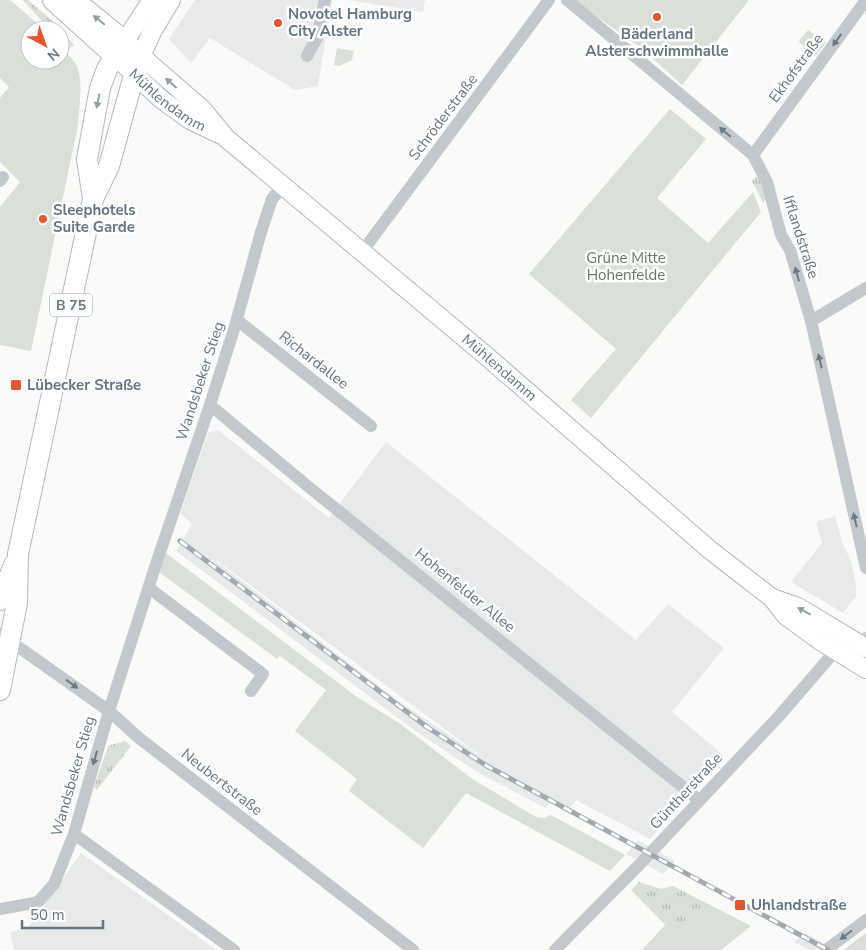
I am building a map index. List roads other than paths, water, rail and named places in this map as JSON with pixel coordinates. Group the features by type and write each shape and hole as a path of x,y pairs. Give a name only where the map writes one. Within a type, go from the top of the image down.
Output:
{"main road":[{"path":"53,0 120,49"},
{"path":"74,0 137,66 150,37 171,0"},
{"path":"120,49 152,0"},
{"name":"B 75","path":"93,199 87,159 100,88 107,69 120,49"},
{"name":"B 75","path":"0,600 18,554 93,199 109,166 137,66"},
{"name":"Mühlendamm","path":"137,66 202,109 226,138 484,354 710,550 772,598 786,616 866,669"},
{"name":"B 75","path":"0,690 5,637 17,603 18,554"},
{"name":"Mühlendamm","path":"772,598 798,608 862,642"}],"street":[{"path":"307,56 318,38 325,0"},
{"name":"Schröderstraße","path":"362,252 549,0"},
{"name":"Ifflandstraße","path":"567,0 753,155 767,182 781,235 790,250 811,321 866,568"},
{"name":"Ekhofstraße","path":"753,155 866,0"},
{"name":"Wandsbeker Stieg","path":"0,909 34,904 39,901 54,884 74,834 108,711 210,405 272,199 283,186"},
{"path":"811,321 866,288"},
{"name":"Richardallee","path":"237,320 371,426"},
{"name":"Hohenfelder Allee","path":"210,405 699,800"},
{"path":"148,588 263,674 251,691"},
{"name":"Neubertstraße","path":"5,637 108,711 139,738 413,950"},
{"path":"836,650 862,642"},
{"name":"Güntherstraße","path":"556,950 780,715 836,650"},
{"path":"74,834 233,950"},
{"path":"826,950 866,920"}],"railway":[{"path":"180,541 427,727 487,766 828,950"}],"place":[{"name":"Bäderland Alsterschwimmhalle","path":"657,17"},
{"name":"Novotel Hamburg City Alster","path":"278,23"},
{"name":"Sleephotels Suite Garde","path":"43,219"},
{"name":"Lübecker Straße","path":"16,385"},
{"name":"Uhlandstraße","path":"740,905"}],"park label":[{"name":"Grüne Mitte Hohenfelde","path":"626,266"}]}
